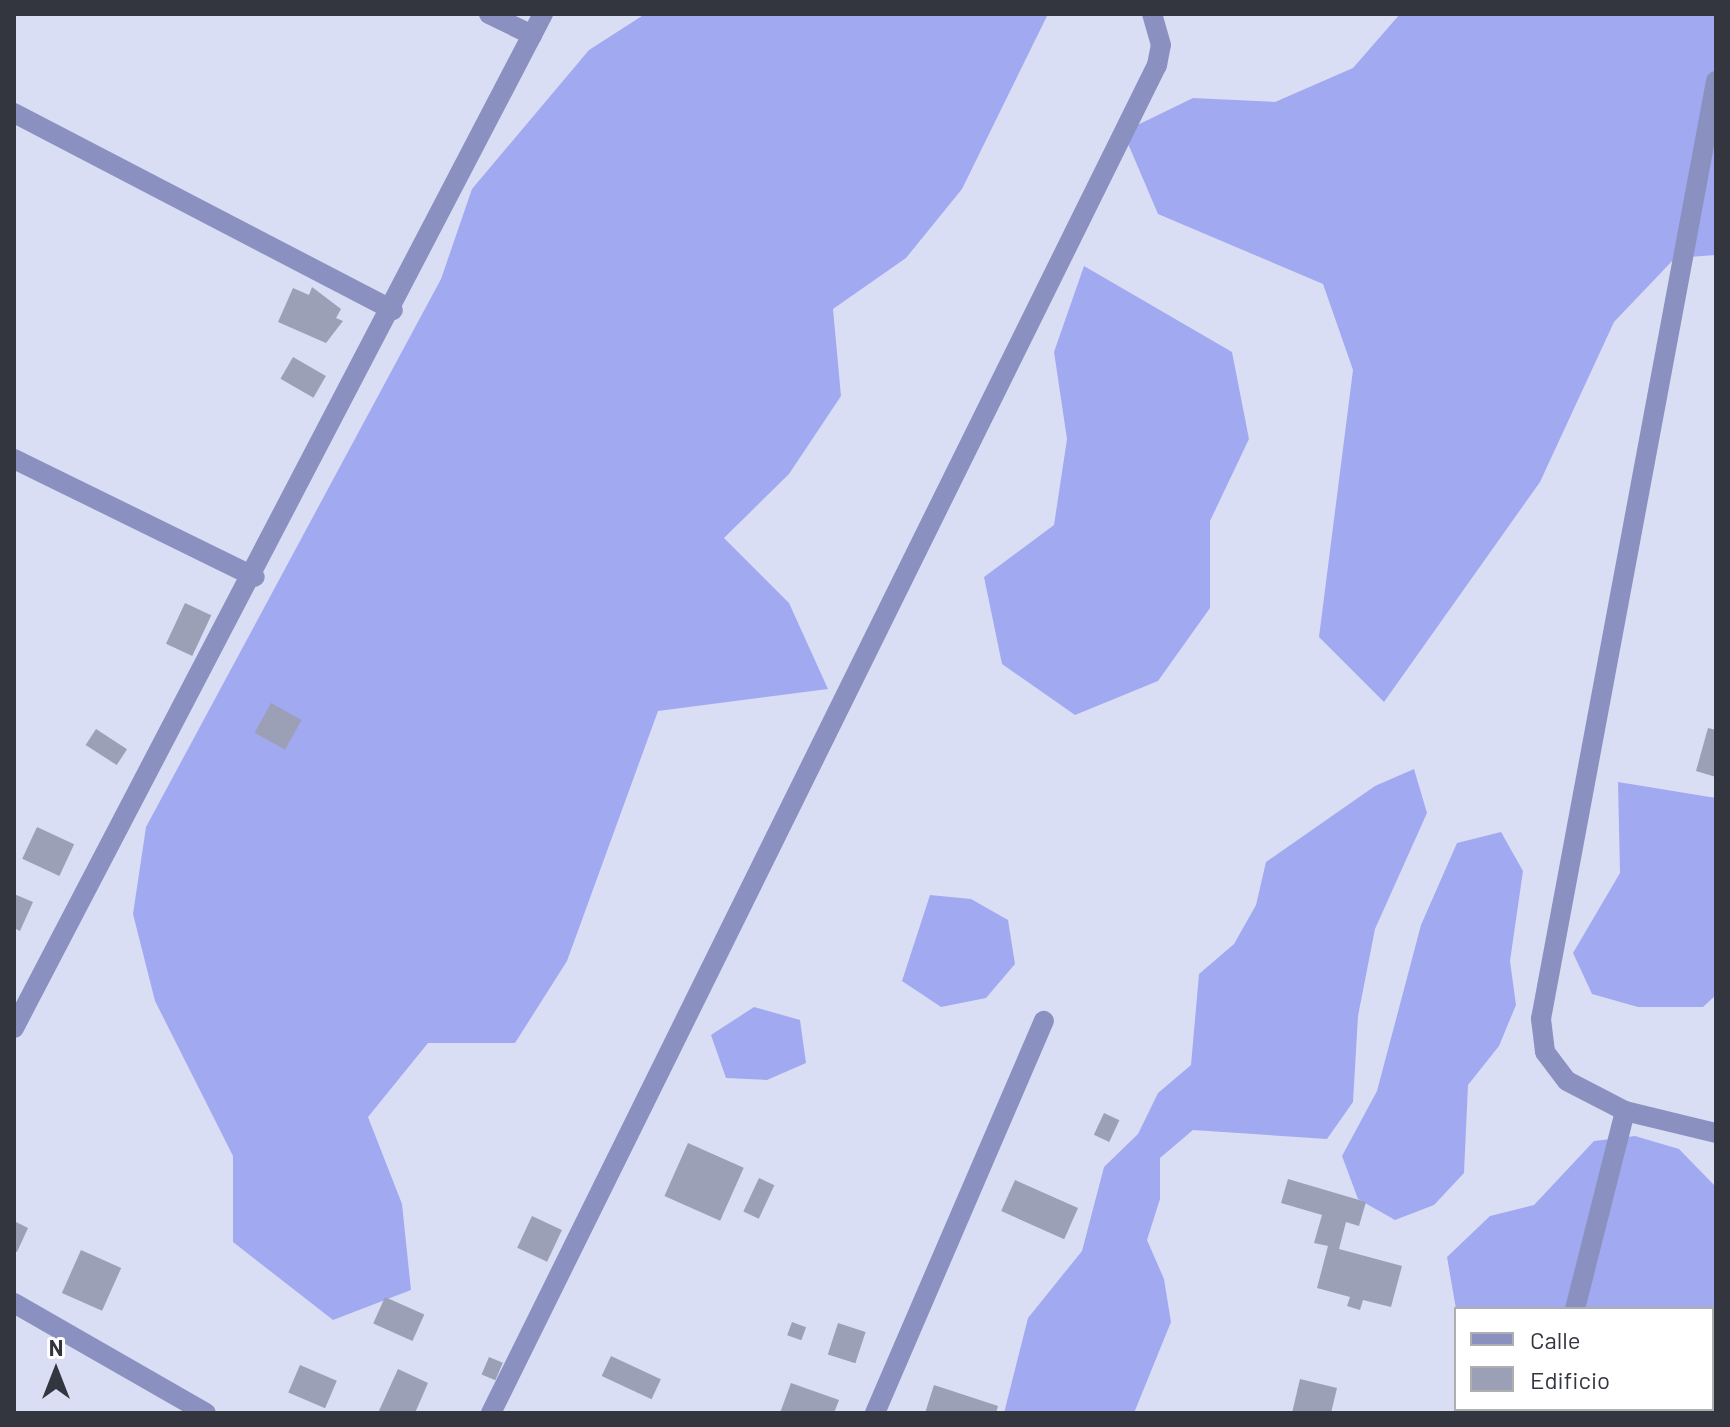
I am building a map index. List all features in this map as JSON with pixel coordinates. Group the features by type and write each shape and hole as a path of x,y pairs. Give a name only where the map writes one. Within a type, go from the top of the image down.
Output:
{"street":[{"path":"489,14 532,35"},
{"path":"14,1028 255,577 543,14"},
{"path":"491,1413 1157,65 1161,45 1152,14"},
{"path":"1716,81 1541,1019 1553,1066 1625,1111 1716,1133"},
{"path":"14,113 393,310"},
{"path":"14,459 255,577"},
{"path":"875,1413 1044,1021"},
{"path":"1576,1307 1625,1111"},
{"path":"14,1303 206,1413"}],"shaded area":[{"path":"645,14 1048,14 962,189 906,258 833,309 841,396 789,474 724,538 789,603 828,689 658,711 567,961 515,1043 428,1043 368,1117 402,1204 411,1290 333,1320 233,1242 233,1156 155,1001 133,914 146,827 441,279 472,189 589,50"},
{"path":"1400,14 1716,14 1716,255 1675,258 1614,322 1540,482 1384,702 1319,637 1353,370 1323,284 1158,214 1123,132 1193,98 1275,102 1353,68"},
{"path":"1084,266 1232,352 1249,439 1210,521 1210,608 1158,681 1075,715 1002,664 984,577 1054,525 1067,439 1054,352"},
{"path":"1414,769 1427,813 1375,929 1358,1016 1353,1102 1327,1139 1193,1130 1160,1158 1160,1199 1147,1240 1164,1279 1171,1322 1134,1413 1004,1413 1028,1318 1082,1251 1104,1167 1138,1134 1158,1093 1191,1065 1199,974 1234,944 1256,905 1266,862 1375,786"},
{"path":"1618,782 1716,798 1716,995 1703,1007 1638,1007 1592,994 1573,953 1620,873"},
{"path":"1501,832 1523,871 1510,961 1516,1005 1499,1046 1468,1085 1464,1173 1434,1205 1395,1220 1358,1199 1342,1156 1377,1091 1421,925 1457,843"},
{"path":"930,895 971,899 1008,920 1015,964 986,998 941,1007 902,981"},
{"path":"754,1007 800,1020 806,1063 767,1080 726,1078 711,1035"},
{"path":"1635,1136 1679,1149 1716,1187 1716,1372 1714,1307 1456,1307 1447,1257 1490,1216 1534,1205 1594,1141"}],"building":[{"path":"312,287 341,309 336,318 343,321 326,343 278,322 293,288 309,295"},
{"path":"293,357 326,376 313,398 280,379"},
{"path":"185,603 211,615 192,656 166,644"},
{"path":"271,703 302,720 285,750 255,733"},
{"path":"1708,728 1716,730 1716,777 1696,771"},
{"path":"96,729 127,749 117,765 86,745"},
{"path":"37,827 74,844 59,876 22,859"},
{"path":"14,894 33,902 20,931 14,928"},
{"path":"1104,1113 1119,1120 1109,1142 1094,1135"},
{"path":"688,1143 744,1168 720,1221 664,1196"},
{"path":"759,1178 774,1185 759,1219 743,1212"},
{"path":"1288,1179 1366,1202 1359,1226 1346,1222 1339,1249 1402,1266 1391,1307 1363,1300 1360,1310 1347,1306 1350,1297 1317,1288 1328,1246 1314,1243 1322,1215 1281,1203"},
{"path":"1015,1180 1078,1208 1064,1239 1001,1211"},
{"path":"532,1216 562,1230 547,1262 517,1248"},
{"path":"14,1221 28,1228 17,1252 14,1251"},
{"path":"81,1250 121,1268 102,1311 62,1293"},
{"path":"385,1297 424,1314 412,1341 373,1323"},
{"path":"792,1322 806,1327 801,1340 787,1335"},
{"path":"838,1323 866,1332 855,1363 828,1354"},
{"path":"611,1356 661,1379 652,1399 602,1376"},
{"path":"489,1357 503,1363 495,1380 482,1374"},
{"path":"300,1365 337,1381 325,1408 288,1393"},
{"path":"398,1369 428,1383 415,1413 378,1413"},
{"path":"1300,1379 1337,1388 1331,1413 1292,1413"},
{"path":"791,1383 839,1400 834,1413 780,1413"},
{"path":"934,1385 998,1406 996,1413 925,1413"}]}
